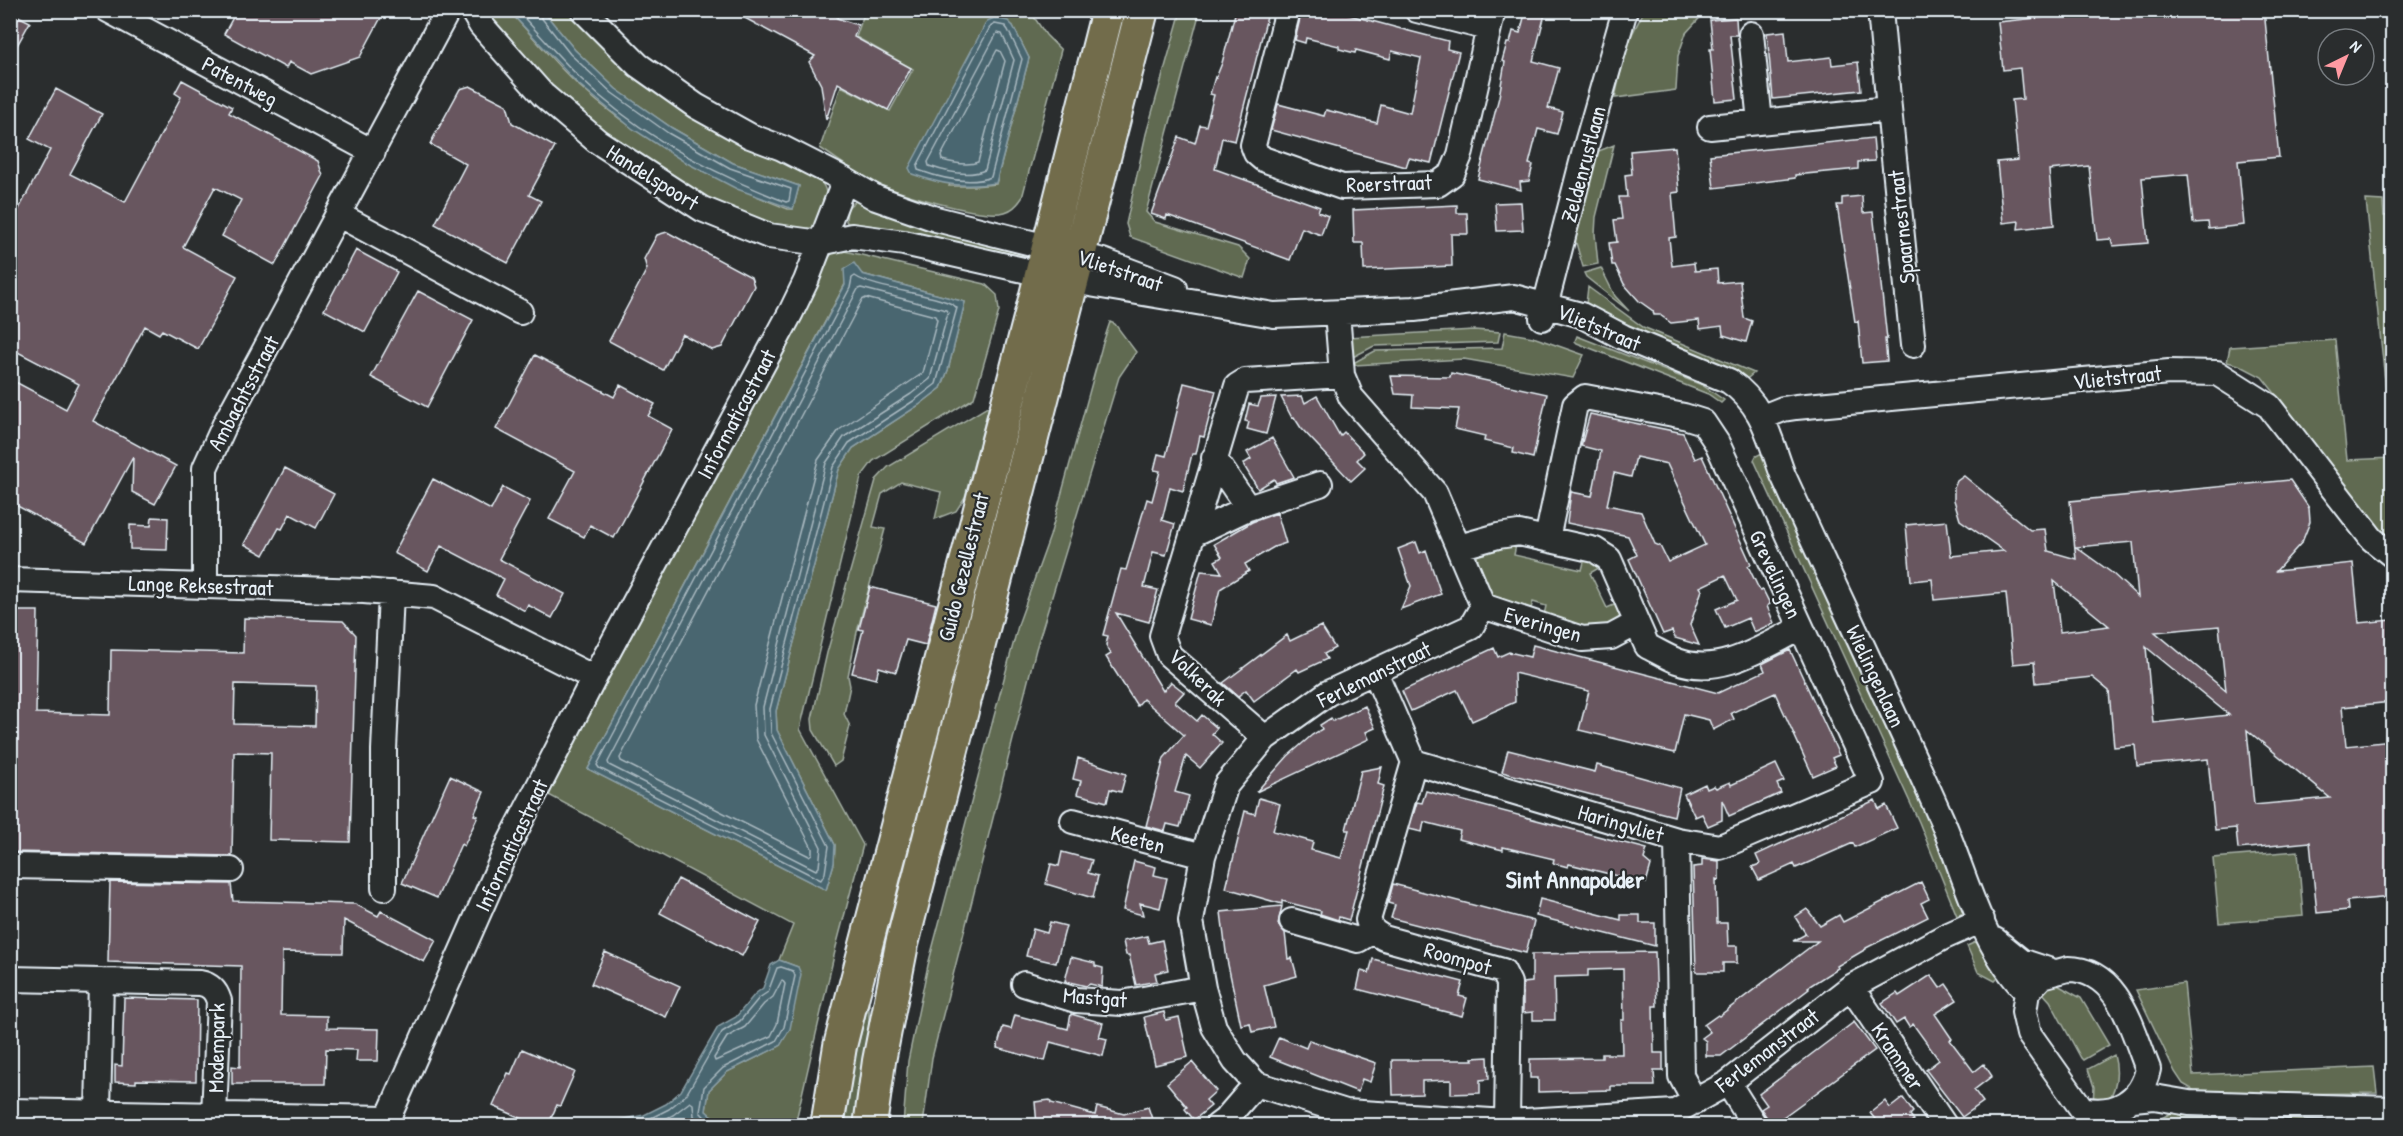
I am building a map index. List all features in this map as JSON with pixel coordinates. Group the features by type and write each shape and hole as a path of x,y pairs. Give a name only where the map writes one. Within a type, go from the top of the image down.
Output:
{"main road":[{"name":"Guido Gezellestraat","path":"827,1125 847,1019 1045,260 1107,10"},
{"name":"Guido Gezellestraat","path":"870,1125 879,1061 902,944 1142,10"}],"street":[{"name":"Patentweg","path":"108,10 373,152"},
{"name":"Ambachtsstraat","path":"205,585 205,468 225,424 448,10"},
{"name":"Handelspoort","path":"472,10 481,25 543,95 597,141 702,209 769,236 820,243"},
{"path":"583,10 638,65 696,106 750,136 782,148 876,198 1045,260"},
{"name":"Roerstraat","path":"1288,10 1253,145 1256,153 1263,159 1342,187 1438,184 1452,174 1460,155 1490,19 1417,10"},
{"name":"Zeldenrustlaan","path":"1544,312 1588,139 1625,10"},
{"name":"Spaarnestraat","path":"1880,10 1912,345"},
{"path":"1751,34 1760,122"},
{"path":"1710,127 1889,109"},
{"path":"820,243 845,180"},
{"path":"339,215 520,312"},
{"path":"820,243 852,236 1045,260"},
{"name":"Informaticastraat","path":"10,1111 214,1115 386,1122 509,844 594,678 791,312 806,281 820,243"},
{"name":"Vlietstraat","path":"1045,260 1076,268 1103,261 1226,308 1274,315 1414,309 1514,297 1544,312 1581,315 1623,337 1729,381 1744,391 1763,417 1783,409 1796,407 2169,372 2217,373 2269,406 2372,539 2392,555"},
{"path":"1337,312 1342,375 1351,397 1435,493 1483,606"},
{"name":"Volkerak","path":"1265,738 1169,655 1162,636 1237,386 1245,381 1342,375"},
{"name":"Grevelingen","path":"1547,539 1575,405 1585,397 1684,416 1702,422 1717,443 1872,782 1720,848 1677,840"},
{"name":"Wielingenlaan","path":"1763,417 1783,475 1942,819 1985,928 2009,974 2027,992"},
{"path":"1214,458 1248,508"},
{"path":"1193,534 1248,508 1320,484"},
{"path":"1459,547 1498,536 1519,533 1595,550 1609,560 1647,646 1679,662 1706,665 1727,663 1801,627"},
{"name":"Lange Reksestraat","path":"10,580 205,585 434,597 594,678"},
{"path":"384,888 384,750 391,593"},
{"name":"Ferlemanstraat","path":"1483,606 1471,627 1328,693 1265,738 1226,785 1203,856 1191,921 1203,988 1214,1027 1235,1061 1256,1084 1346,1112 1507,1122 1675,1112 1728,1083 1851,987 1944,937 1985,928"},
{"name":"Everingen","path":"1483,606 1582,639 1611,637 1637,623"},
{"path":"1292,921 1358,940 1373,931 1368,920 1414,762 1375,672"},
{"name":"Haringvliet","path":"1414,762 1677,840 1681,1076 1695,1102"},
{"name":"Keeten","path":"1073,821 1203,856"},
{"path":"10,866 231,870"},
{"path":"1985,928 2022,961 2054,972"},
{"name":"Roompot","path":"1373,931 1384,938 1503,971 1509,983 1507,1122"},
{"path":"2205,1104 2171,1090 2148,1069 2115,992 2105,982 2080,969 2054,972 2043,976 2027,992 2024,1012 2029,1034 2080,1117 2117,1111 2154,1097 2205,1104 2392,1109"},
{"name":"Modempark","path":"10,979 200,983 211,987 219,1001 214,1115"},
{"path":"98,1112 101,981"},
{"name":"Mastgat","path":"1024,984 1076,1000 1122,1003 1203,988"},
{"name":"Krammer","path":"1851,987 1945,1125"},
{"path":"2117,1111 2141,1088 2148,1069"},
{"path":"1728,1083 1755,1125"},
{"path":"1217,1125 1225,1120 1256,1084"}],"green space":[{"path":"485,11 509,11 577,84 650,140 731,185 788,209 793,209 799,186 733,163 672,128 616,89 575,50 543,11 572,11 800,163 818,178 823,184 826,196 817,225 804,232 791,233 719,208 621,150 523,62"},
{"path":"865,11 1030,11 1046,35 1061,50 1022,198 1015,206 1005,212 977,212 918,197 871,181 820,148 841,86 890,111 913,69 856,37","holes":["1013,26 1029,58 996,184 949,186"]},
{"path":"1181,11 1200,11 1146,212 1155,222 1238,247 1250,259 1244,278 1130,237 1126,224 1146,134"},
{"path":"1644,11 1706,11 1686,33 1678,56 1676,90 1615,98 1626,46"},
{"path":"1614,145 1596,217 1598,264 1583,267 1574,236 1596,152"},
{"path":"857,200 1029,254 1028,257 873,227 851,228 846,221 847,208"},
{"path":"2366,200 2383,201 2384,216 2392,215 2392,447"},
{"path":"836,249 985,284 997,295 999,311 974,398 873,461 861,477 800,729 863,845 836,947 795,1125 722,1125 706,1111 709,1090 727,1072 780,1046 798,967 779,960 793,925 545,793 826,261","holes":["862,274 965,302 948,370 941,388 853,448 839,469 776,711 777,730 835,845 834,863 826,890 588,769 845,284 846,275"]},
{"path":"1601,268 1615,296 1629,311 1584,273"},
{"path":"1588,287 1643,327 1754,373 1743,382 1585,312"},
{"path":"1110,322 1115,324 1136,352 1119,377 1036,649 932,1058 923,1125 903,1125 908,1061 928,965 1019,622 1050,536"},
{"path":"1474,330 1500,332 1498,342 1374,346 1349,359 1348,337"},
{"path":"1505,332 1533,337 1584,355 1573,378 1464,359 1355,365 1355,362 1375,351 1502,348"},
{"path":"1577,336 1702,385 1724,400 1721,403 1708,394 1577,343 1575,341"},
{"path":"2335,340 2347,460 2392,458 2392,544 2370,523 2297,421 2262,377 2239,365 2227,362 2230,347"},
{"path":"989,406 965,497 956,511 935,519 941,492 901,482 882,494 873,527 885,529 857,632 848,676 850,686 844,714 850,726 841,761 834,766 813,730 812,719 827,653 876,480 888,467"},
{"path":"1762,453 1971,909 1957,916 1919,822 1754,460"},
{"path":"1517,539 1514,555 1582,570 1586,554 1604,565 1590,573 1607,608 1621,602 1621,614 1616,623 1589,633 1544,615 1546,606 1533,602 1530,611 1490,597 1477,565 1477,552"},
{"path":"2298,851 2303,916 2219,923 2213,858"},
{"path":"1985,938 2004,972 1995,981 1978,972 1967,946"},
{"path":"2054,983 2081,998 2109,1045 2083,1060 2081,1058 2050,1001 2041,991"},
{"path":"2184,983 2193,1075 2374,1067 2377,1093 2231,1094 2195,1091 2183,1084 2175,1072 2136,990"},
{"path":"869,1002 869,1025 858,1125 842,1126 853,1065"},
{"path":"2114,1055 2117,1074 2113,1092 2107,1103 2093,1104 2094,1087 2088,1069"},
{"path":"2181,1108 2392,1117 2392,1126 2146,1126"}],"water":[{"path":"509,11 543,11 575,50 616,89 672,128 733,163 799,186 793,209 737,189 683,161 633,129 577,83"},
{"path":"994,18 1008,21 1013,26 1029,58 996,183 953,184 912,174 909,168 987,21"},
{"path":"854,263 862,274 965,302 948,370 941,388 853,448 839,469 776,711 777,730 835,845 834,863 826,890 588,769 845,285 844,269"},
{"path":"779,960 798,967 801,974 790,1029 780,1046 727,1072 709,1090 706,1111 722,1125 606,1125 610,1122 644,1115 666,1104 681,1091 718,1027 736,1017 763,988 771,965"}],"building":[{"path":"237,10 385,10 360,57 311,74 289,62 286,68 224,34"},
{"path":"730,10 831,10 839,15 837,18 858,25 854,37 911,68 888,110 838,83 826,120 821,85 809,62 815,56"},
{"path":"1236,10 1255,10 1255,13 1267,17 1235,141 1222,138 1215,169 1320,207 1318,212 1328,216 1321,235 1302,228 1290,260 1167,215 1166,219 1151,214 1179,137 1195,143 1200,125 1206,126 1214,95 1210,94 1222,63"},
{"path":"1302,10 1331,10 1448,41 1447,49 1459,52 1431,163 1409,158 1406,167 1271,130 1278,104 1324,116 1326,110 1377,123 1381,105 1410,113 1421,58 1392,51 1390,59 1356,50 1355,53 1339,49 1339,46 1306,38 1305,43 1295,40"},
{"path":"1526,10 1546,10 1533,61 1559,68 1548,108 1563,112 1557,134 1538,129 1529,164 1533,165 1529,181 1520,182 1521,190 1478,179 1499,97 1505,62 1502,61 1507,43 1510,43 1513,31 1520,33"},
{"path":"2055,10 2264,10 2279,157 2238,161 2244,225 2209,229 2208,222 2193,223 2188,174 2142,178 2148,243 2113,246 2111,239 2097,240 2089,166 2049,170 2054,225 2018,229 2019,221 2003,223 1997,162 2018,160 2012,100 2023,99 2020,68 2003,70 1998,22 2056,16"},
{"path":"10,12 30,22 10,58"},
{"path":"1736,18 1737,35 1730,35 1737,99 1715,101 1710,20"},
{"path":"1785,31 1788,62 1831,57 1832,65 1858,62 1861,90 1773,99 1767,33"},
{"path":"182,80 232,107 229,113 318,161 323,176 275,265 222,236 241,200 215,187 183,247 237,276 198,349 162,330 159,334 145,326 93,421 176,466 155,504 132,492 133,457 86,543 10,502 10,379 66,409 79,384 10,348 10,226 50,150 29,139 56,89 102,114 70,174 125,202 181,97 175,93"},
{"path":"470,86 507,105 512,123 555,147 529,195 541,201 508,263 435,224 466,164 430,144 460,89"},
{"path":"1873,138 1875,161 1858,162 1858,169 1795,175 1795,178 1714,188 1710,155"},
{"path":"1675,147 1679,192 1672,193 1676,237 1669,238 1672,266 1694,263 1695,271 1717,269 1718,283 1740,281 1744,318 1752,321 1746,342 1723,335 1722,326 1700,329 1699,320 1671,323 1660,315 1654,315 1653,311 1639,301 1624,284 1615,265 1612,265 1609,243 1617,242 1614,220 1622,219 1619,197 1627,197 1625,175 1632,174 1630,151"},
{"path":"1862,196 1863,213 1873,212 1887,339 1885,339 1887,361 1862,363 1858,321 1855,322 1837,205 1842,205 1842,198"},
{"path":"1521,202 1523,230 1497,231 1495,203"},
{"path":"1457,205 1457,213 1467,213 1468,234 1451,234 1452,266 1364,270 1363,243 1354,243 1353,210"},
{"path":"667,232 751,277 754,286 722,347 712,350 682,334 663,370 609,341 647,269 644,259 657,235"},
{"path":"356,250 397,272 365,332 324,310"},
{"path":"418,291 473,320 427,407 371,377"},
{"path":"535,355 614,397 620,385 655,404 648,416 672,429 614,538 590,525 584,537 549,519 575,471 496,429"},
{"path":"1451,373 1547,394 1533,458 1513,453 1514,448 1484,441 1485,436 1455,429 1459,409 1412,407 1413,395 1395,394 1391,376 1450,377"},
{"path":"1184,383 1216,391 1204,437 1200,436 1196,454 1192,454 1183,491 1170,487 1162,520 1175,524 1166,555 1153,552 1144,587 1158,590 1149,622 1116,613 1163,691 1171,682 1184,692 1175,702 1197,721 1202,715 1217,728 1212,734 1222,743 1200,768 1186,756 1175,792 1189,796 1180,827 1167,824 1165,831 1146,826 1164,758 1184,735 1143,699 1137,706 1106,657 1111,654 1106,645 1108,636 1103,635 1121,569 1126,570 1147,499 1152,501 1160,471 1154,470 1158,454 1166,456"},
{"path":"1302,396 1305,403 1317,396 1340,436 1344,432 1364,453 1357,460 1365,468 1351,481 1301,428 1294,417 1292,418 1281,397"},
{"path":"1276,397 1266,434 1247,429 1249,422 1245,421 1249,404 1258,406 1261,398"},
{"path":"1590,414 1683,433 1695,459 1702,456 1751,564 1748,566 1760,591 1763,590 1770,604 1767,606 1774,623 1754,632 1748,618 1725,628 1716,609 1737,600 1725,575 1700,587 1702,590 1690,625 1699,645 1675,638 1672,631 1663,634 1629,559 1637,555 1628,536 1567,523 1571,492 1592,496 1601,451 1581,446","holes":["1636,457 1667,464 1705,545 1668,562 1660,546 1655,544 1641,512 1607,505 1614,473 1631,477"]},
{"path":"1272,438 1294,477 1276,483 1274,479 1258,489 1243,464 1251,459 1247,452"},
{"path":"285,468 334,494 316,528 290,514 264,555 244,544"},
{"path":"1964,476 2030,530 2045,529 2048,551 2076,559 2070,501 2290,480 2309,508 2310,522 2302,542 2276,571 2353,563 2359,623 2392,620 2392,702 2342,707 2346,746 2392,741 2392,897 2347,901 2348,910 2317,913 2310,842 2238,849 2236,828 2215,830 2208,759 2137,766 2135,745 2114,747 2109,691 2092,677 2036,683 2034,662 2013,664 2006,593 1934,600 1932,579 1911,581 1906,525 1947,521 1951,556 2004,551 1960,520 1954,500 1954,488 1957,481","holes":["2133,542 2138,597 2112,573 2076,547","2054,581 2109,626 2060,632","2219,626 2226,691 2155,632","2146,647 2229,715 2153,723","2247,730 2330,798 2254,805"]},
{"path":"433,479 491,510 503,487 530,501 499,559 565,594 552,618 528,605 525,611 496,595 504,579 441,546 428,571 394,553"},
{"path":"1277,513 1286,543 1274,547 1245,564 1249,571 1220,589 1211,625 1188,619 1201,571 1222,573 1215,561 1222,557 1214,544 1252,522"},
{"path":"152,517 168,518 167,550 130,549 130,525 151,526"},
{"path":"1416,542 1420,553 1426,550 1441,594 1401,609 1411,586 1398,549"},
{"path":"870,587 936,604 926,645 906,640 896,672 879,667 876,679 852,673 863,630 859,629"},
{"path":"10,611 38,611 36,713 110,715 111,650 243,653 244,618 343,621 356,635 350,842 269,840 271,753 234,752 232,856 10,852","holes":["235,684 316,686 315,726 234,724"]},
{"path":"1321,626 1335,648 1324,654 1327,659 1299,672 1297,669 1254,701 1246,690 1238,696 1223,683 1287,635 1290,641"},
{"path":"1533,645 1718,693 1765,671 1762,664 1790,650 1839,755 1832,758 1836,766 1813,776 1775,693 1731,713 1734,719 1713,730 1709,720 1684,714 1675,753 1579,730 1589,691 1514,673 1515,702 1472,721 1457,690 1411,711 1402,691 1494,648 1498,657 1509,652 1530,657"},
{"path":"1365,706 1375,728 1366,732 1369,739 1256,792 1288,756 1322,729 1320,725 1331,718 1333,721"},
{"path":"1508,750 1595,772 1597,765 1680,788 1674,816 1502,772"},
{"path":"1078,758 1126,774 1121,792 1110,789 1107,802 1077,794 1081,781 1073,779"},
{"path":"1776,764 1784,781 1777,784 1781,793 1729,816 1722,800 1722,820 1708,826 1702,814 1695,817 1684,794 1705,784 1707,789 1730,782 1731,785"},
{"path":"1382,767 1378,784 1384,786 1349,920 1339,917 1338,920 1320,914 1321,911 1282,901 1282,904 1226,888 1245,811 1255,814 1259,798 1280,804 1273,831 1313,842 1311,850 1341,858 1361,771"},
{"path":"450,776 484,792 474,815 478,816 464,846 461,844 437,898 402,883"},
{"path":"1426,791 1647,849 1644,859 1651,865 1646,883 1569,864 1568,867 1553,863 1554,859 1503,847 1503,850 1458,839 1460,831 1424,822 1422,832 1409,829 1417,802 1422,803"},
{"path":"1875,800 1879,809 1886,805 1897,828 1855,847 1853,843 1796,868 1794,864 1759,880 1752,867 1760,864 1756,855"},
{"path":"1062,852 1092,860 1088,873 1098,876 1093,898 1046,884 1051,864 1059,866"},
{"path":"1702,859 1719,861 1719,880 1716,879 1717,923 1727,923 1728,946 1737,946 1737,963 1723,963 1723,972 1696,972 1693,867 1702,866"},
{"path":"1134,861 1156,867 1154,875 1167,878 1160,908 1140,903 1143,915 1123,910"},
{"path":"678,879 760,922 742,956 660,913"},
{"path":"110,882 231,884 233,901 355,904 378,916 381,911 436,940 424,962 344,920 343,953 282,952 281,1015 327,1016 327,1028 379,1029 378,1061 356,1061 357,1050 326,1049 325,1084 232,1084 232,1066 240,1067 241,966 108,962"},
{"path":"1921,882 1929,899 1921,903 1928,917 1866,948 1837,966 1838,968 1808,987 1809,989 1721,1056 1706,1056 1706,1041 1702,1038 1710,1032 1704,1025 1818,941 1793,941 1806,934 1795,917 1807,909 1820,926 1839,915 1843,922"},
{"path":"1393,884 1534,921 1526,953 1391,918 1395,905 1388,903"},
{"path":"1540,899 1621,920 1621,915 1640,915 1640,923 1655,923 1655,946 1536,916"},
{"path":"1282,906 1278,924 1285,933 1288,959 1292,958 1297,976 1264,985 1274,1027 1252,1032 1250,1023 1241,1025 1227,960 1221,912"},
{"path":"1050,922 1066,926 1056,963 1026,956 1033,929 1047,933"},
{"path":"1147,936 1149,943 1162,940 1168,970 1155,973 1157,981 1136,985 1123,941"},
{"path":"605,952 680,986 666,1017 591,984"},
{"path":"1655,952 1657,1006 1653,1006 1654,1053 1663,1053 1663,1071 1654,1071 1655,1086 1611,1086 1611,1090 1538,1092 1538,1078 1530,1078 1530,1059 1602,1058 1602,1054 1622,1054 1623,969 1588,970 1588,976 1554,977 1555,1020 1533,1020 1533,1012 1523,1013 1523,983 1532,982 1532,954"},
{"path":"1071,957 1095,963 1095,966 1103,968 1102,987 1065,981"},
{"path":"1373,959 1463,982 1459,996 1467,998 1462,1016 1357,989 1361,971 1369,973"},
{"path":"1931,975 1940,988 1946,984 1957,1000 1935,1014 1952,1039 1950,1040 1974,1072 1984,1064 1992,1076 1974,1090 1983,1102 1962,1117 1926,1070 1939,1060 1913,1024 1909,1027 1904,1019 1896,1024 1882,1003 1897,993 1899,996"},
{"path":"124,998 197,1000 196,1081 115,1082 115,1065 122,1066"},
{"path":"1164,1012 1166,1020 1179,1017 1188,1057 1155,1065 1144,1017"},
{"path":"1071,1014 1103,1023 1099,1037 1107,1039 1103,1056 1050,1042 1045,1061 997,1048 1003,1027 1011,1029 1015,1015 1068,1029"},
{"path":"1854,1022 1875,1050 1772,1125 1761,1109 1767,1105 1759,1094"},
{"path":"1279,1037 1306,1048 1309,1040 1376,1063 1370,1082 1362,1079 1358,1092 1270,1057"},
{"path":"522,1049 575,1072 560,1106 557,1105 548,1125 537,1125 493,1106"},
{"path":"1488,1057 1489,1079 1480,1080 1480,1093 1451,1094 1451,1080 1422,1081 1422,1094 1393,1095 1392,1060 1473,1060 1472,1058"},
{"path":"1192,1062 1216,1091 1206,1100 1211,1106 1194,1120 1185,1109 1187,1107 1167,1083"},
{"path":"1903,1098 1913,1112 1910,1115 1914,1120 1906,1125 1880,1125 1870,1113 1885,1101 1890,1108"},
{"path":"1050,1100 1051,1103 1095,1115 1097,1107 1124,1114 1148,1107 1154,1125 1037,1125 1035,1102"}],"district":[{"name":"Sint Annapolder","path":"1575,880"}]}
